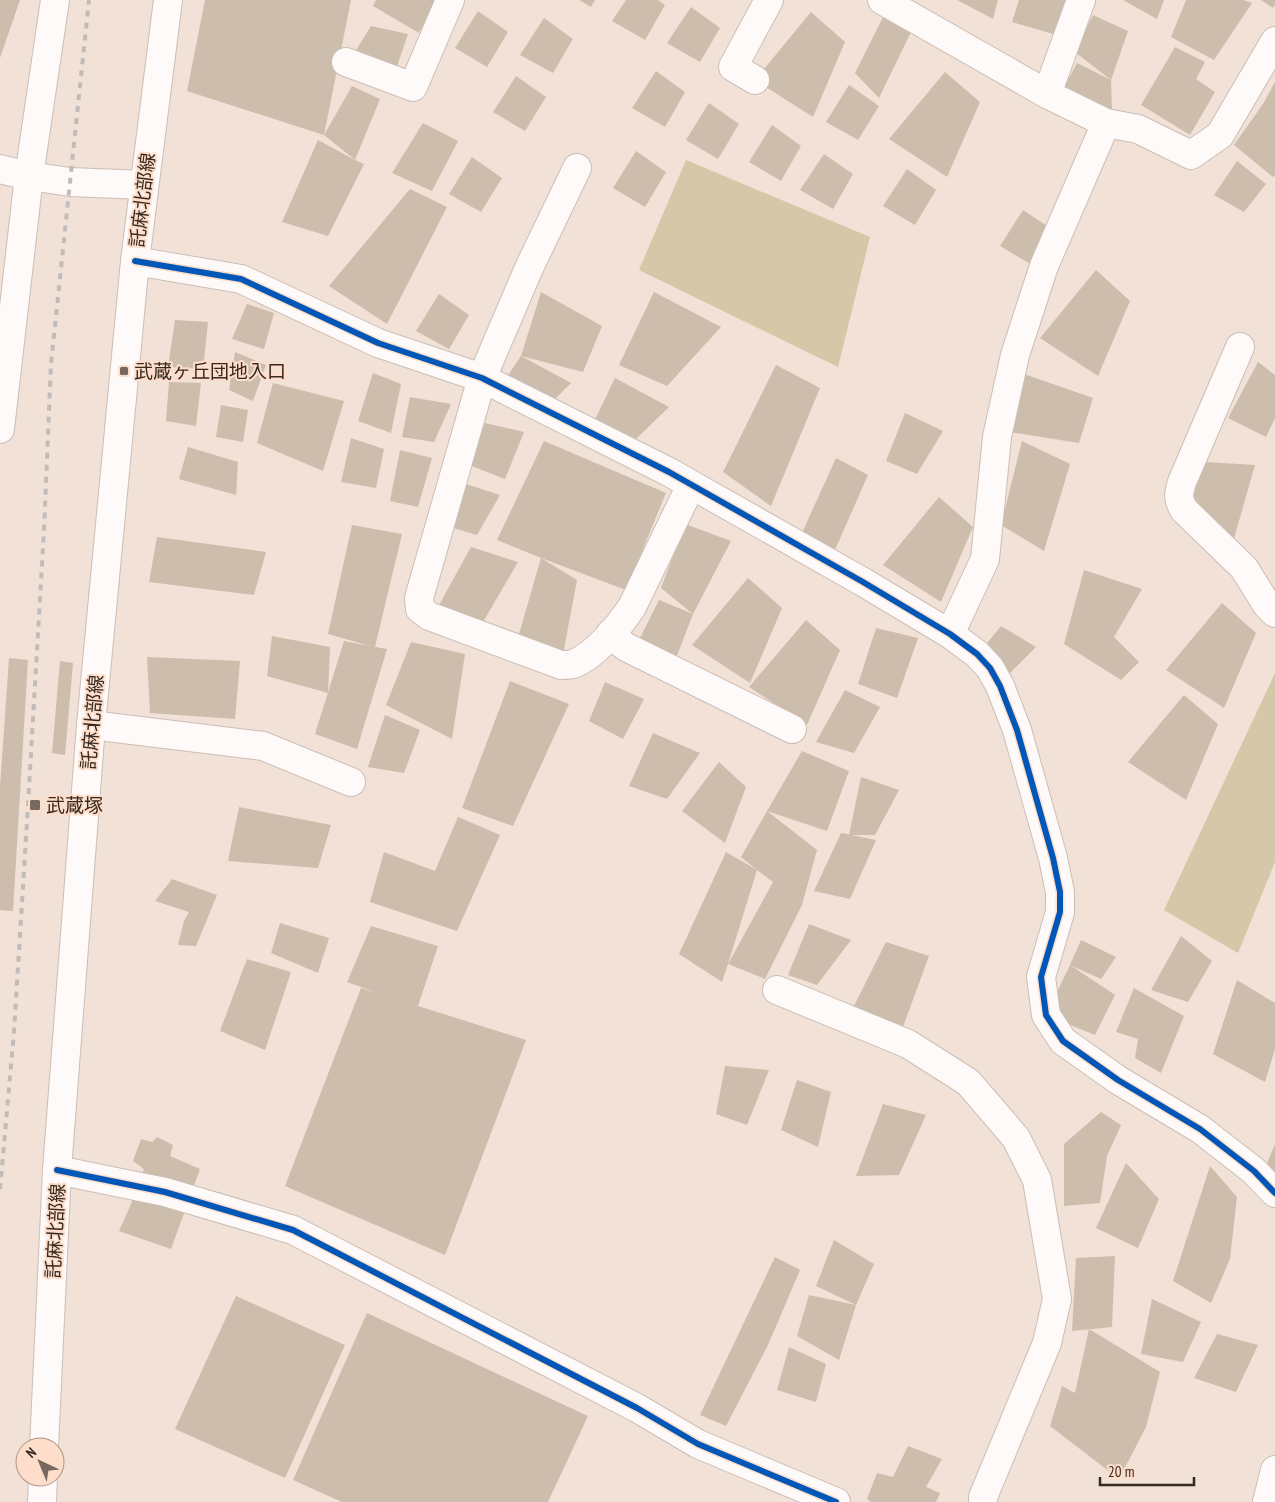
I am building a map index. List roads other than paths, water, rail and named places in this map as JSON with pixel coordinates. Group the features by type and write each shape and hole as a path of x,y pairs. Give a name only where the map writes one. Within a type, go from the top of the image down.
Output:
{"street":[{"path":"0,429 29,176 55,0"},
{"name":"託麻北部線","path":"45,1437 58,1170 91,725 135,262 168,0"},
{"path":"346,62 413,87 450,0"},
{"path":"755,80 733,67 769,0"},
{"path":"882,0 1047,94 1106,123 1138,130 1191,155 1220,135 1275,41"},
{"path":"1047,94 1081,0"},
{"path":"950,634 985,559 997,437 1015,355 1044,266 1106,123"},
{"path":"577,168 529,268 482,378 419,598 420,609 429,616 561,665 573,664 592,652 622,623 632,607 691,485"},
{"path":"0,169 29,176 70,182 144,185"},
{"path":"135,262 241,279 378,343 482,378 691,485 863,582 950,634 977,654 990,668 1000,686 1017,730 1053,858 1060,892 1060,912 1056,931 1041,977 1046,1015 1063,1041 1118,1080 1200,1130 1254,1171 1275,1193"},
{"path":"1240,347 1178,494 1184,510 1244,568 1267,605 1275,613"},
{"path":"610,634 626,647 792,729"},
{"path":"91,725 263,746 351,782"},
{"path":"777,990 908,1044 968,1082 1016,1138 1037,1180 1058,1299 1047,1343 982,1502"},
{"path":"58,1170 165,1192 293,1230 636,1408 698,1444 835,1502"},
{"path":"1267,1502 1275,1470"},
{"path":"42,1502 43,1487"}],"railway":[{"path":"0,1189 14,1032 44,530 51,364 89,0"}],"place":[{"name":"武蔵ヶ丘団地入口","path":"124,371"},
{"name":"武蔵塚","path":"35,805"}]}
